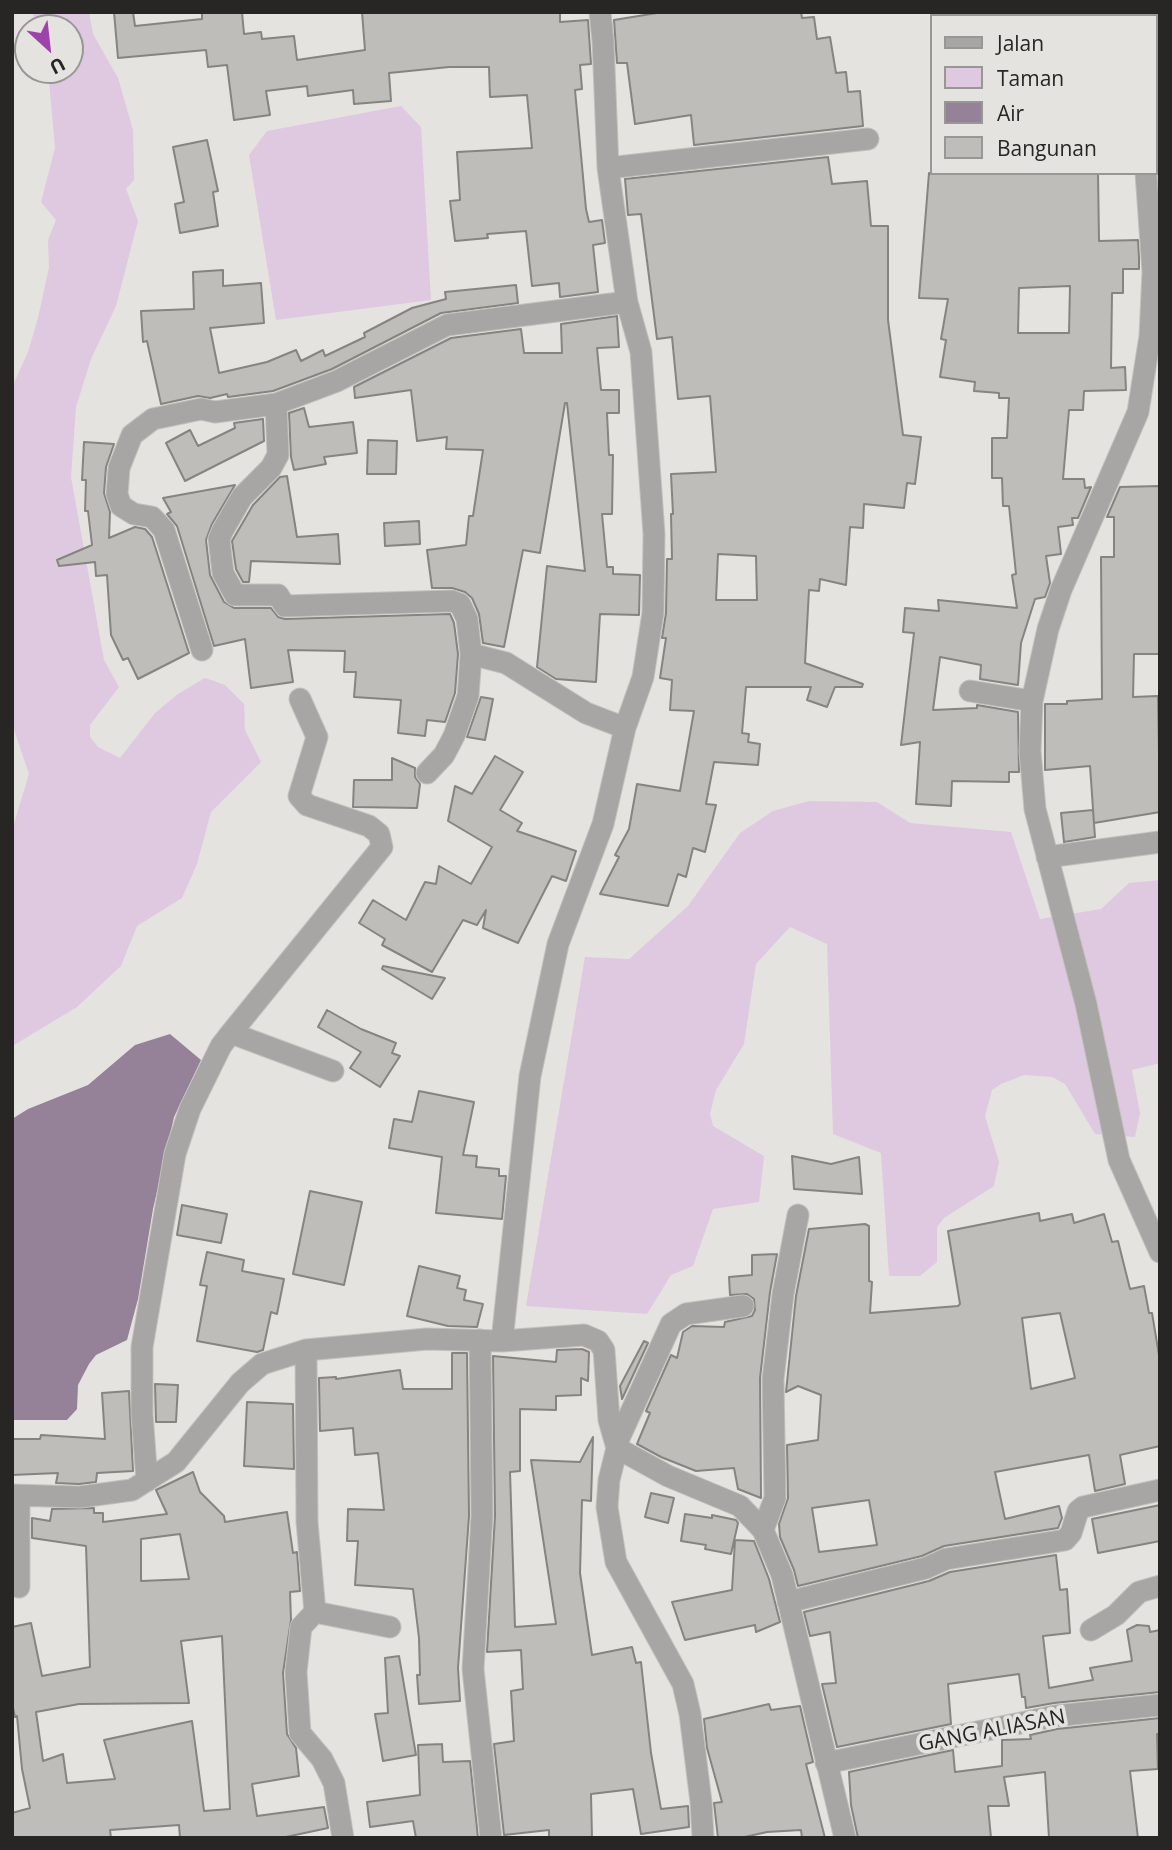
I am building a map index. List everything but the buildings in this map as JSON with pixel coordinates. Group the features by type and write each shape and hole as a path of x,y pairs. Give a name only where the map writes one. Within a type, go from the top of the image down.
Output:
{"street":[{"path":"502,1341 530,1076 558,944 603,824 625,728 643,677 653,613 654,534 641,352 627,302 608,168 600,12"},
{"path":"608,168 868,139"},
{"path":"1146,175 1155,338 1138,412 1061,590 1048,629 1032,701 1031,768 1035,809 1086,1004 1119,1160 1160,1252"},
{"path":"202,650 164,530 152,517 134,513 121,506 117,494 118,468 132,435 153,419 201,409 215,412 276,404 337,381 447,325 627,302"},
{"path":"276,404 278,455 271,468 242,497 219,539 223,573 235,595 278,595 285,606 452,601 460,604 465,612 471,654 468,696 454,736 444,755 427,772"},
{"path":"471,654 506,663 586,713 625,728"},
{"path":"970,691 1032,701"},
{"path":"147,1481 142,1414 142,1347 175,1154 190,1109 231,1033 382,847 379,834 369,825 307,805 299,796 317,737 300,699"},
{"path":"1047,858 1160,842"},
{"path":"231,1033 334,1071"},
{"path":"763,1530 775,1498 773,1379 783,1294 798,1214"},
{"path":"703,1838 695,1751 683,1684 616,1562 607,1507 609,1480 619,1449 671,1324 686,1314 743,1307"},
{"path":"19,1587 16,1496 80,1497 132,1490 176,1462 240,1383 262,1364 306,1350 428,1339 502,1341 584,1335 598,1340 604,1350 609,1420 619,1449 668,1476 740,1506 763,1530 782,1575 845,1838"},
{"path":"480,1340 482,1516 473,1669 491,1838"},
{"path":"306,1350 307,1522 315,1612"},
{"path":"788,1602 926,1568 946,1559 1065,1540 1071,1533 1078,1511 1083,1507 1160,1490"},
{"path":"1091,1630 1116,1615 1139,1592 1160,1586"},
{"path":"315,1612 390,1627"},
{"path":"315,1612 300,1627 296,1672 300,1733 322,1759 334,1783 343,1838"},
{"name":"GANG ALIASAN","path":"826,1763 920,1746 1055,1716 1160,1705"}],"green space":[{"path":"32,12 89,12 93,34 118,78 133,130 134,180 126,189 138,221 116,306 91,359 76,407 71,477 104,660 119,687 90,725 90,737 98,747 120,758 155,713 178,694 205,678 225,685 244,704 245,730 261,762 211,812 197,864 182,898 137,926 121,966 77,1007 14,1045 12,1049 12,830 29,774 12,724 12,387 28,352 38,318 49,267 48,240 56,220 41,202 55,148 49,84 84,84 84,14"},
{"path":"401,106 421,127 431,300 276,320 249,155 267,131"},
{"path":"809,801 877,802 910,823 1011,832 1040,919 1101,909 1129,883 1160,880 1160,1063 1132,1070 1140,1113 1135,1137 1095,1134 1065,1084 1052,1077 1024,1075 1001,1084 992,1090 985,1116 999,1162 994,1186 944,1218 937,1227 937,1262 920,1276 889,1276 881,1153 833,1134 827,944 790,927 756,964 744,1044 716,1090 710,1114 713,1126 764,1156 759,1202 713,1209 693,1266 671,1275 647,1314 526,1306 585,957 629,959 688,906 740,833 773,811"}],"water":[{"path":"170,1034 201,1060 174,1117 153,1209 138,1299 127,1340 96,1355 89,1364 78,1385 77,1409 67,1420 12,1420 12,1119 28,1109 88,1085 135,1045"}]}
